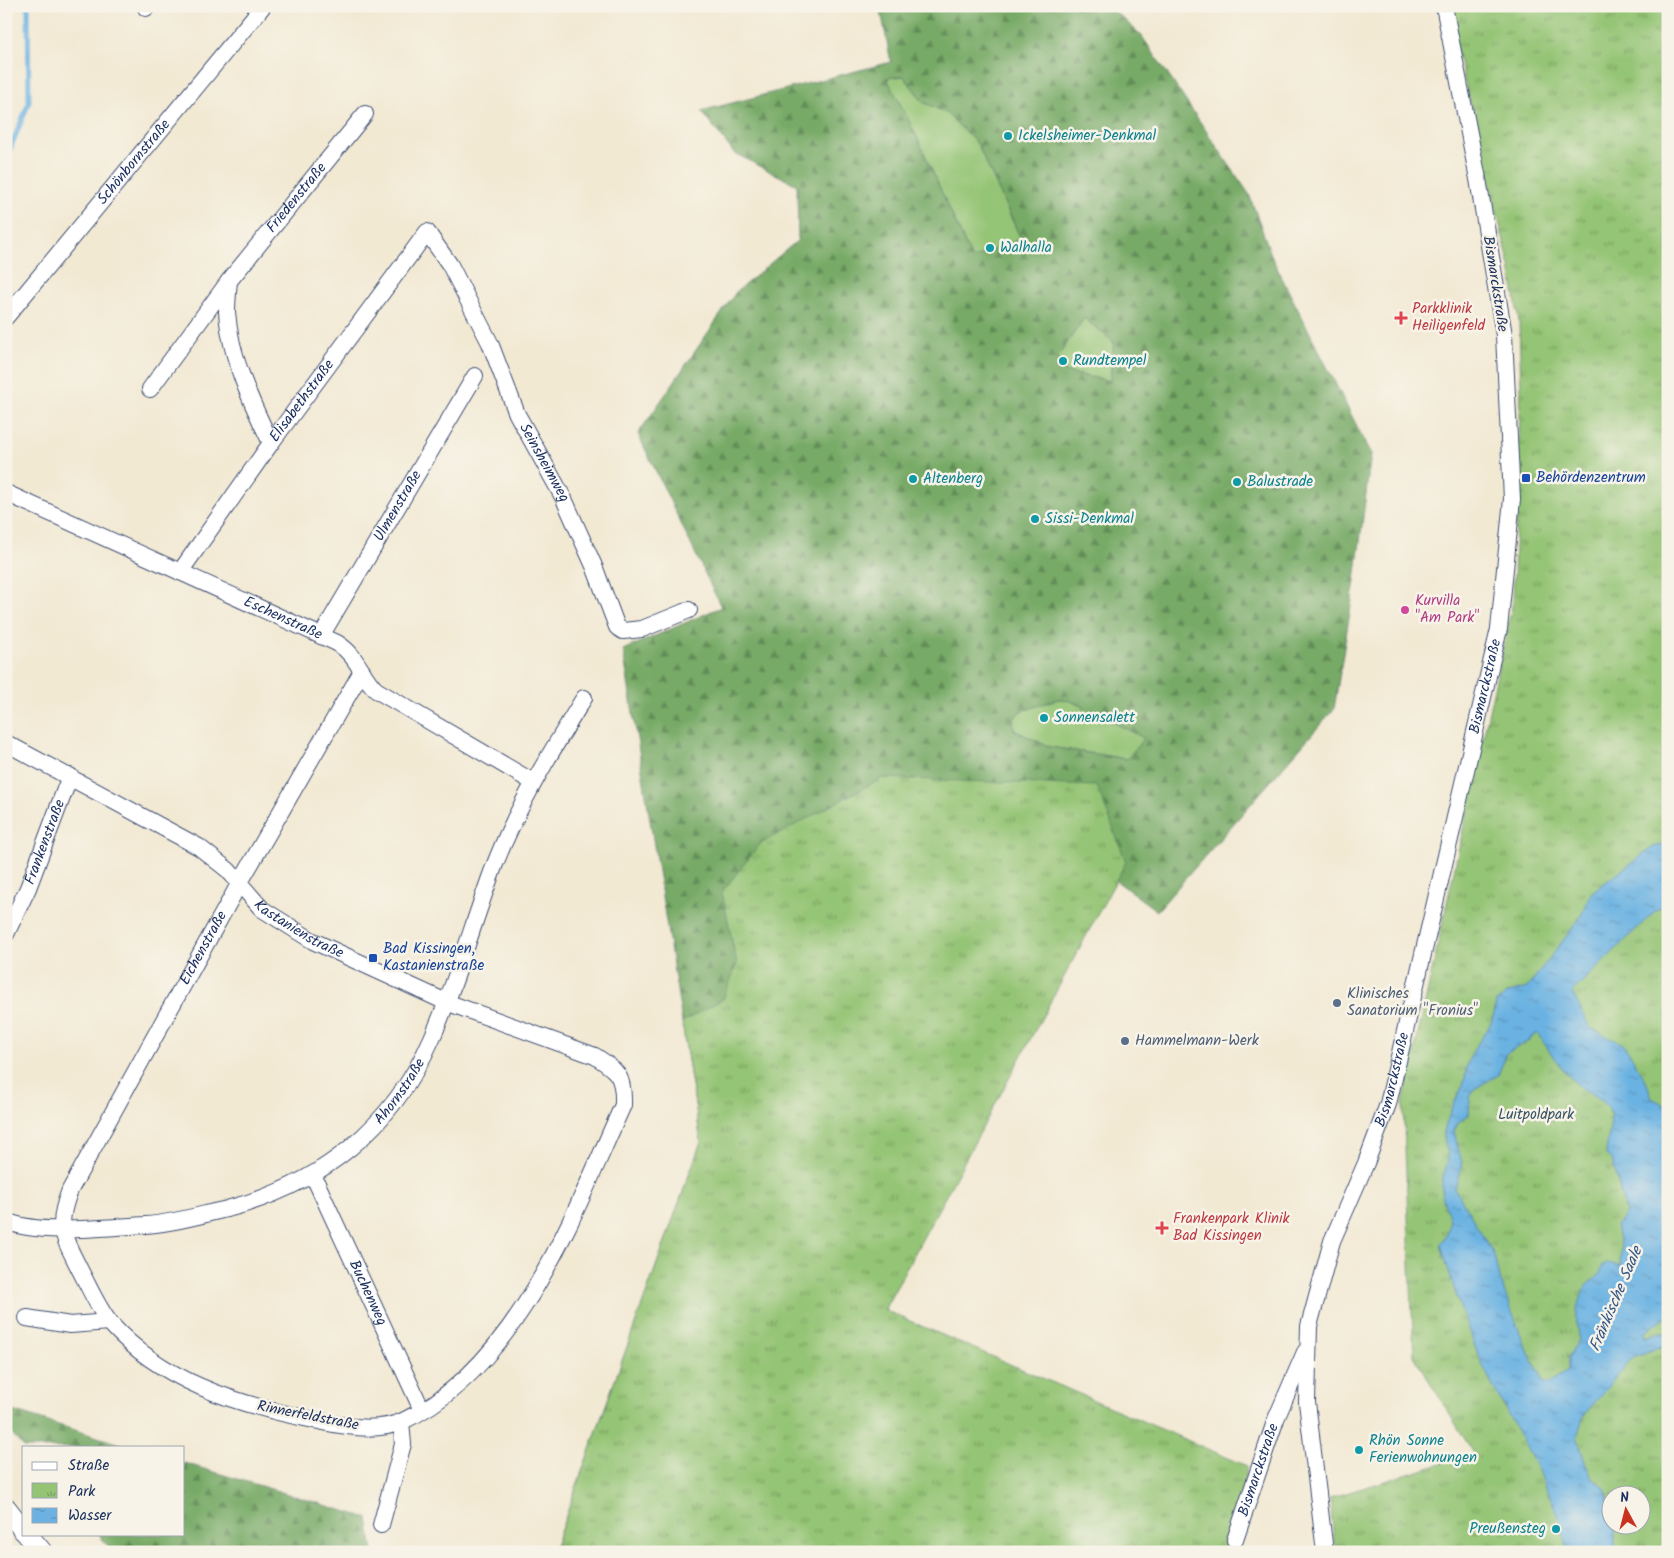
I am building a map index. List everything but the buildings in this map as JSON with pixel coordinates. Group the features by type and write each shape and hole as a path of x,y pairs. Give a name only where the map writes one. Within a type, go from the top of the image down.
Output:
{"main road":[{"path":"6,1508 22,1528"},
{"path":"29,1536 42,1552"}],"street":[{"name":"Schönbornstraße","path":"6,317 263,6"},
{"name":"Bismarckstraße","path":"1325,1552 1307,1402 1309,1326 1332,1241 1366,1164 1388,1104 1499,629 1506,580 1512,499 1504,335 1478,179 1444,6"},
{"name":"Friedenstraße","path":"150,389 229,281 365,114"},
{"name":"Elisabethstraße","path":"180,572 271,444 427,232"},
{"name":"Seinsheimweg","path":"427,232 450,265 490,343 517,414 564,499 590,558 616,627 623,631 633,631 690,610"},
{"path":"229,281 227,312 236,356 255,410 271,444"},
{"name":"Ulmenstraße","path":"322,636 475,376"},
{"name":"Eschenstraße","path":"6,493 322,636 349,651 376,690 533,782"},
{"name":"Eichenstraße","path":"61,1230 62,1211 70,1190 239,884 362,671"},
{"name":"Ahornstraße","path":"6,1221 61,1230 166,1224 244,1205 280,1192 314,1175 373,1128 402,1093 432,1039 496,863 533,782 584,698"},
{"name":"Kastanienstraße","path":"6,744 70,776 199,848 228,870 262,909 313,941 446,1002 595,1056 617,1070"},
{"name":"Frankenstraße","path":"6,934 28,888 70,776"},
{"name":"Rinnerfeldstraße","path":"61,1230 87,1284 110,1322 162,1366 187,1381 225,1398 320,1422 368,1427 401,1422 422,1410 460,1383 521,1312 554,1254 623,1105 624,1087 617,1070"},
{"name":"Buchenweg","path":"314,1175 422,1410"},
{"path":"27,1318 70,1326 110,1322"},
{"name":"Bismarckstraße","path":"1235,1540 1279,1411 1307,1347"},
{"path":"381,1526 403,1444 401,1422"}],"green space":[{"path":"880,6 1109,6 1141,35 1249,194 1273,260 1371,454 1355,581 1334,709 1157,911 1111,877 884,1310 1097,1408 1229,1552 553,1552 701,1142 623,650 721,607 638,434 736,292 798,240 797,185 734,153 701,111 891,62","holes":["904,76 923,102 946,113 977,143 1021,239 972,259 915,133 887,78","1084,318 1114,342 1110,381 1065,372 1057,358","1058,699 1071,701 1144,738 1127,759 1050,747 1014,730 1013,720 1019,712"]},
{"name":"Luitpoldpark","path":"1446,6 1668,6 1668,1552 1335,1552 1330,1498 1474,1454 1414,1356 1403,1103 1513,602 1521,388 1519,322 1510,266"},
{"path":"904,76 923,102 946,113 977,143 1021,239 972,259 915,133 886,78"},
{"path":"1084,318 1114,342 1110,381 1065,372 1057,358"},
{"path":"1058,699 1071,701 1145,738 1128,759 1050,747 1014,730 1013,720 1019,712"},
{"path":"882,778 1097,786 1126,862 884,1310 1247,1466 1229,1552 553,1552 701,1142 682,1022 723,999 737,964 722,892 760,844"},
{"path":"6,1409 127,1446 22,1446 6,1428"},
{"path":"185,1463 368,1518 373,1552 113,1552 100,1536 185,1536"}],"water":[{"name":"Fränkische Saale","path":"1668,844 1668,903 1655,911 1572,992 1590,1028 1625,1045 1647,1084 1652,1098 1668,1107 1668,1315 1644,1333 1645,1336 1668,1332 1668,1350 1659,1347 1633,1357 1584,1415 1577,1436 1586,1465 1593,1478 1603,1486 1602,1536 1615,1536 1615,1552 1568,1552 1554,1505 1533,1460 1479,1357 1450,1277 1441,1244 1449,1228 1449,1216 1442,1190 1448,1157 1444,1135 1449,1115 1464,1082 1471,1054 1488,1028 1496,1002 1509,993 1527,988 1580,918 1592,892 1653,847","holes":["1537,1033 1561,1067 1582,1088 1601,1100 1610,1112 1611,1123 1606,1155 1612,1160 1626,1213 1616,1226 1621,1249 1620,1266 1607,1263 1603,1265 1599,1275 1583,1291 1577,1312 1579,1340 1568,1357 1568,1371 1548,1384 1542,1381 1540,1372 1533,1362 1522,1338 1499,1278 1494,1255 1455,1189 1462,1163 1454,1131 1459,1122 1469,1115 1470,1098 1474,1089 1498,1075 1507,1053 1527,1042"]}],"waterway":[{"path":"6,159 29,102 28,6"}],"place":[{"name":"Ickelsheimer-Denkmal","path":"1008,136"},
{"name":"Walhalla","path":"990,248"},
{"name":"Parkklinik Heiligenfeld","path":"1401,318"},
{"name":"Rundtempel","path":"1063,361"},
{"name":"Behördenzentrum","path":"1526,478"},
{"name":"Altenberg","path":"913,479"},
{"name":"Balustrade","path":"1237,482"},
{"name":"Sissi-Denkmal","path":"1035,519"},
{"name":"Kurvilla \"Am Park\"","path":"1405,610"},
{"name":"Sonnensalett","path":"1044,718"},
{"name":"Bad Kissingen, Kastanienstraße","path":"373,958"},
{"name":"Klinisches Sanatorium \"Fronius\"","path":"1337,1003"},
{"name":"Hammelmann-Werk","path":"1125,1041"},
{"name":"Frankenpark Klinik Bad Kissingen","path":"1162,1228"},
{"name":"Rhön Sonne Ferienwohnungen","path":"1359,1450"},
{"name":"Preußensteg","path":"1556,1529"}]}
